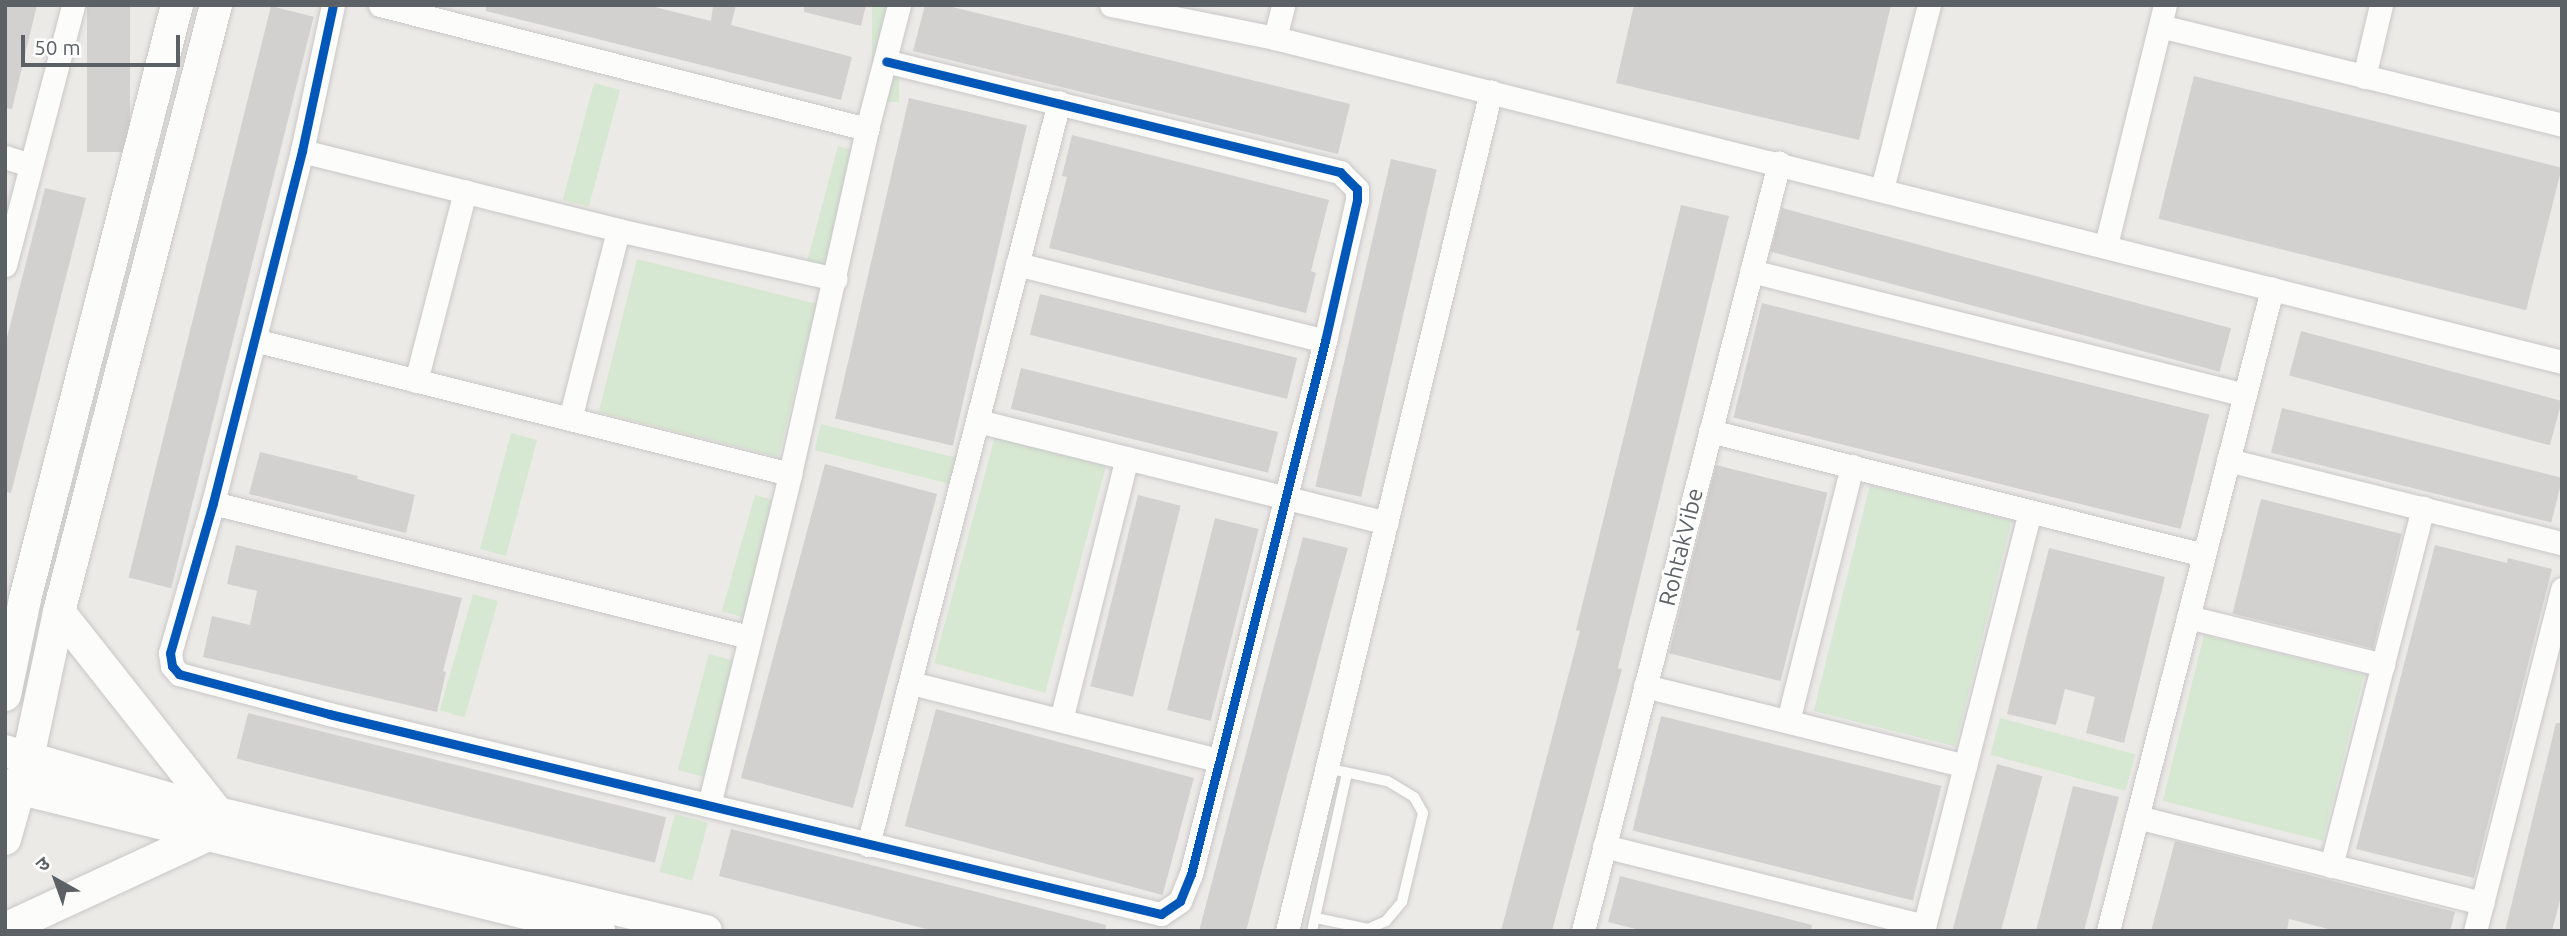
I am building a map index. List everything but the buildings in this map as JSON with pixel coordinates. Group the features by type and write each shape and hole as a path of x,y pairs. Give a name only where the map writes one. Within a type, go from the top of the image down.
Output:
{"main road":[{"path":"5,695 16,599 177,5"},
{"path":"5,839 17,755 59,612 216,5"},
{"path":"59,612 213,824"},
{"path":"17,755 213,824 598,931"},
{"path":"12,786 213,824 706,931"},
{"path":"15,929 213,824"}],"street":[{"path":"5,265 73,5"},
{"path":"333,5 302,151 213,503 170,653 172,666 179,674 330,715 1161,914 1180,901 1191,874 1217,760 1325,341 1357,200 1357,188 1340,172 886,61"},
{"path":"380,5 867,130"},
{"path":"709,805 790,474 836,279 867,130 899,5"},
{"path":"1111,5 1275,38 2106,245 2562,362"},
{"path":"1275,38 1283,5"},
{"path":"1882,189 1928,5"},
{"path":"2364,77 2381,5"},
{"path":"2106,245 2163,15 2364,77 2562,125"},
{"path":"1287,931 1337,770 1386,523 1491,92"},
{"path":"868,845 1059,102"},
{"path":"302,151 618,230 836,279"},
{"path":"5,157 30,165"},
{"name":"RohtakVibe","path":"1583,931 1779,163"},
{"path":"416,381 465,191"},
{"path":"570,419 618,230"},
{"path":"1017,264 1325,341"},
{"path":"1751,271 2245,394"},
{"path":"2108,931 2272,289"},
{"path":"254,340 790,474"},
{"path":"978,421 1386,523"},
{"path":"1710,431 2204,555"},
{"path":"1061,720 1127,458"},
{"path":"2228,460 2562,543"},
{"path":"1788,721 1852,466"},
{"path":"213,503 749,637"},
{"path":"2331,866 2423,508"},
{"path":"1604,846 1923,928 2030,511"},
{"path":"2475,931 2562,589"},
{"path":"2188,617 2383,665"},
{"path":"911,683 1217,760"},
{"path":"1645,686 1965,766"},
{"path":"2137,817 2482,903"}],"lane":[{"path":"1312,931 1337,770 1387,781 1414,797 1423,813 1402,902 1386,921 1368,929 1315,918"}],"green space":[{"path":"872,5 899,5 899,102 872,102"},
{"path":"594,83 620,90 589,207 563,200"},
{"path":"838,146 864,153 833,269 807,262"},
{"path":"637,259 817,304 778,457 599,412"},
{"path":"821,424 956,458 949,484 814,450"},
{"path":"511,433 537,440 506,556 480,549"},
{"path":"995,436 1106,466 1045,693 934,663"},
{"path":"1870,485 2012,520 1955,746 1814,711"},
{"path":"755,495 780,502 747,618 722,611"},
{"path":"473,594 498,601 465,717 440,710"},
{"path":"2204,635 2364,675 2323,841 2163,801"},
{"path":"709,654 735,661 704,777 678,770"},
{"path":"2000,718 2135,754 2125,791 1990,755"},
{"path":"675,814 708,823 692,881 659,872"}],"cycle path":[{"path":"333,5 302,151 213,503 170,653 172,666 179,674 329,714 1161,914 1180,901 1191,874 1325,341 1357,200 1357,189 1340,172 886,61"}]}
